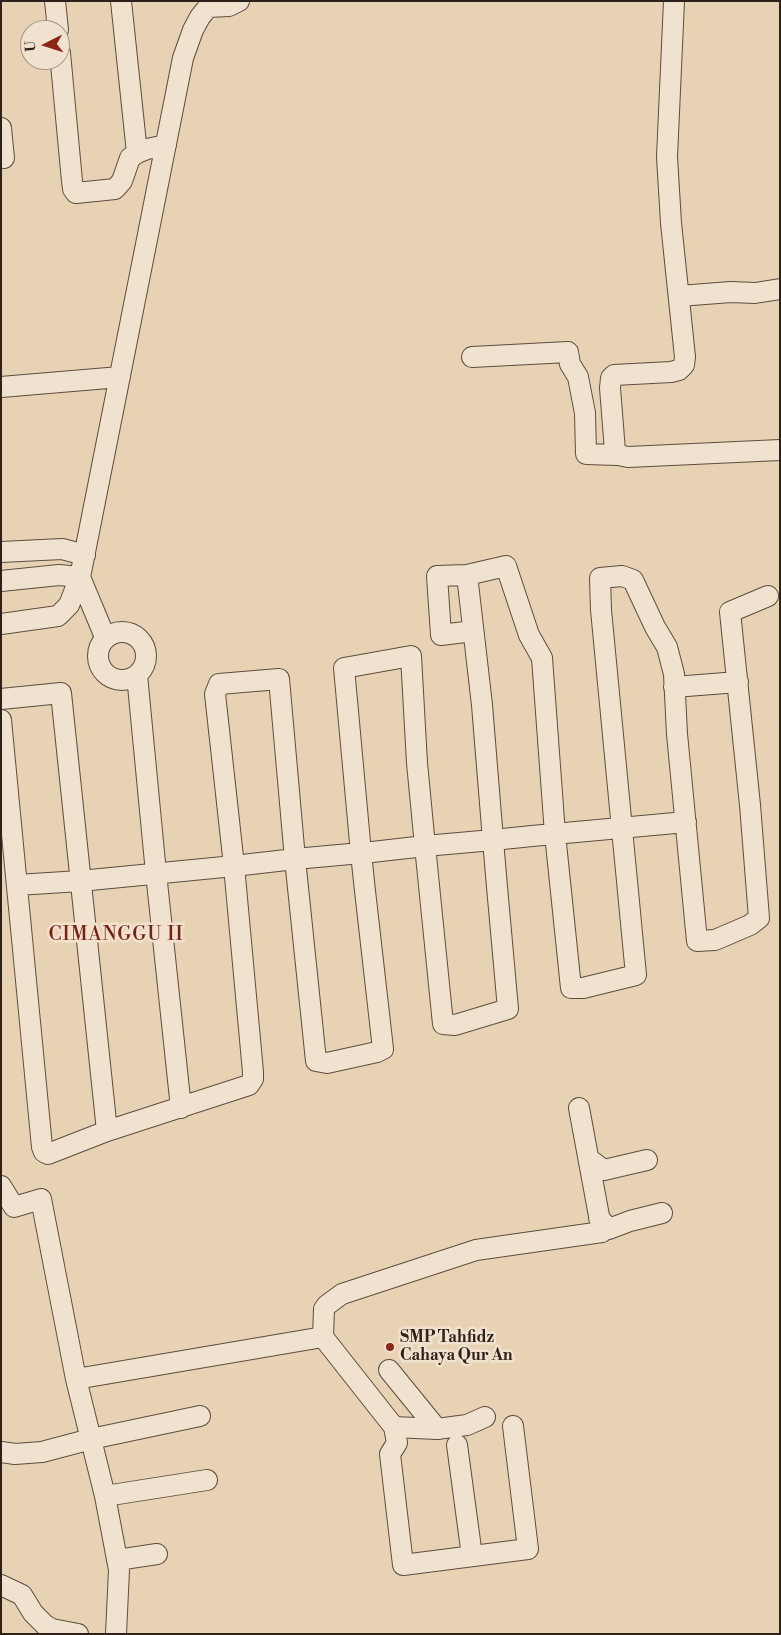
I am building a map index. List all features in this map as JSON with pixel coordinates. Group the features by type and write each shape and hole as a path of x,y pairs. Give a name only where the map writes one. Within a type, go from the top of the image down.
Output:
{"street":[{"path":"55,1 57,20"},
{"path":"121,1 136,153"},
{"path":"1,624 58,616 69,605 80,577 184,58 193,30 210,4 230,6 239,1"},
{"path":"618,455 615,451 610,388 611,378 614,375 679,370 684,365 686,357 671,223 666,157 674,1"},
{"path":"62,70 73,189 76,193 115,189 122,181 130,158 147,148 166,145"},
{"path":"1,128 4,158"},
{"path":"679,296 731,292 755,293 780,289"},
{"path":"472,357 568,352 570,364 578,377 585,414 586,454 628,457 780,450"},
{"path":"1,387 120,377"},
{"path":"1,552 62,549 85,555"},
{"path":"473,631 441,635 437,576 467,575 506,566 529,635 542,658 555,834 571,988 583,988 636,975 601,610 600,578 622,576 633,580 655,627 667,647 674,674 677,734 696,941 715,940 750,925 759,918 750,805 730,612 768,596"},
{"path":"1,720 42,1147 44,1152 48,1154 249,1084 253,1079 234,866 215,694 219,684 279,679 316,1061 327,1063 383,1049 344,668 411,656 425,846 443,1024 455,1025 508,1009 467,575"},
{"path":"1,581 59,576 80,577"},
{"path":"80,577 105,638"},
{"path":"127,632 134,634 140,639 146,653 143,668 137,675 124,680 117,680 103,672 99,666 98,651 105,638 112,633 127,632"},
{"path":"137,675 156,873 182,1108"},
{"path":"674,687 738,682"},
{"path":"1,699 61,693 107,1132"},
{"path":"17,885 80,881 686,822"},
{"path":"513,1426 528,1550 403,1564 390,1454 397,1443 394,1427 323,1337 324,1309 342,1294 476,1250 602,1232 579,1108"},
{"path":"589,1159 604,1170 648,1160"},
{"path":"1,1186 14,1207 41,1199 76,1379 105,1496 119,1570 116,1634"},
{"path":"599,1218 609,1229 662,1213"},
{"path":"76,1379 323,1337"},
{"path":"389,1370 437,1429"},
{"path":"1,1452 15,1454 42,1452 91,1439 200,1416"},
{"path":"394,1427 437,1429 467,1425 485,1417"},
{"path":"457,1445 472,1556"},
{"path":"105,1496 207,1480"},
{"path":"117,1560 157,1554"},
{"path":"1,1585 22,1595 33,1613 44,1625 52,1629 78,1634"}],"place":[{"name":"SMP Tahfidz Cahaya Qur An","path":"390,1347"}],"district":[{"name":"CIMANGGU II","path":"116,935"}]}
